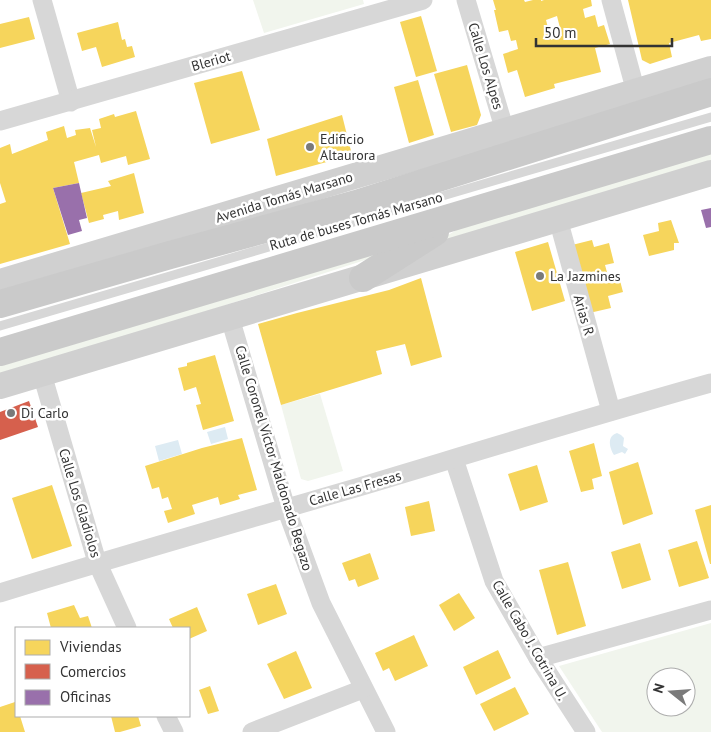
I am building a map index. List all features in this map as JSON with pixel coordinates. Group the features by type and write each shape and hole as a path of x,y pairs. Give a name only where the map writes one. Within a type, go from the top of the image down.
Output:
{"main road":[{"name":"Avenida Tomás Marsano","path":"0,304 356,204 711,92"},
{"path":"0,352 711,140"},
{"path":"362,278 463,214"}],"street":[{"path":"42,0 71,102"},
{"name":"Bleriot","path":"0,122 423,0"},
{"name":"Calle Los Alpes","path":"466,0 506,131"},
{"path":"610,0 636,92"},
{"name":"Avenida Tomás Marsano","path":"0,282 711,69"},
{"path":"0,386 711,174"},
{"name":"Arias R","path":"558,220 611,411"},
{"name":"Calle Coronel Víctor Maldonado Begazo","path":"230,318 286,508 321,603 386,732"},
{"name":"Calle Los Gladiolos","path":"42,374 97,562 127,627"},
{"name":"Calle Las Fresas","path":"0,593 97,562 711,383"},
{"name":"Calle Cabo J. Cotrina U.","path":"454,459 494,581 538,658 586,732"},
{"path":"538,658 711,610"},
{"path":"252,732 363,689"},
{"path":"166,717 174,732"}],"lane":[{"name":"Ruta de buses Tomás Marsano","path":"0,326 711,117"}],"shaded area":[{"path":"253,0 363,0 364,4 264,33"},
{"path":"711,154 711,166 424,250 474,219"},
{"path":"395,244 396,250 0,378 0,361"},
{"path":"320,394 343,471 308,481 301,479 281,405"},
{"path":"225,427 228,439 211,444 207,432"},
{"path":"617,433 624,438 623,446 628,449 625,454 622,452 614,455 611,449 610,439"},
{"path":"178,440 182,454 159,461 155,446"},
{"path":"711,623 711,732 602,732 559,666"}],"building: Viviendas":[{"path":"493,0 524,0 525,2 533,0 591,0 592,6 583,9 585,18 595,15 598,27 604,25 610,44 595,48 601,72 554,84 555,88 525,97 517,70 508,73 503,54 518,49 516,40 511,41 508,30 499,32 494,10 496,10","holes":["557,16 562,36 551,40 546,20"]},
{"path":"628,0 711,0 711,39 701,41 699,35 669,43 672,57 650,64 642,60"},
{"path":"421,16 437,71 416,77 400,22"},
{"path":"29,17 35,39 0,48 0,24"},
{"path":"118,22 122,40 125,39 127,47 132,46 135,57 102,67 96,47 82,51 77,33"},
{"path":"467,65 481,115 477,125 451,132 434,74"},
{"path":"242,71 260,130 211,144 194,83"},
{"path":"418,80 434,135 409,143 394,87"},
{"path":"136,111 150,159 128,165 126,156 101,163 99,155 74,162 79,183 53,188 70,244 0,264 0,204 6,202 0,183 0,148 10,144 12,154 48,140 46,132 64,126 67,138 76,135 75,130 90,128 96,147 92,130 101,128 99,119 114,114 115,117"},
{"name":"Edificio Altaurora","path":"342,115 352,155 276,176 267,139"},
{"path":"134,173 144,213 119,220 118,211 103,215 104,219 89,223 81,193 111,186 108,181"},
{"path":"671,220 679,243 674,243 674,250 649,256 643,235 659,231 658,223"},
{"path":"592,240 594,247 609,243 614,263 605,265 608,276 618,273 623,292 608,296 611,308 585,314 568,246"},
{"name":"La Jazmines","path":"548,242 565,301 532,311 515,252"},
{"path":"421,278 442,357 411,366 405,344 376,351 382,374 281,405 258,324 389,290"},
{"path":"215,355 234,421 203,430 196,405 201,404 196,387 184,391 178,368 187,366 187,363"},
{"path":"242,438 257,490 238,495 240,499 220,505 218,497 192,505 195,514 168,523 164,511 172,509 168,497 162,499 159,487 152,489 145,466"},
{"path":"594,443 602,476 592,479 594,489 581,492 569,451"},
{"path":"638,462 653,514 623,525 609,472"},
{"path":"537,465 548,502 520,511 508,474"},
{"path":"52,485 72,546 32,559 12,498"},
{"path":"429,501 435,531 411,536 405,507"},
{"path":"711,505 711,564 710,564 695,510"},
{"path":"697,541 709,578 679,587 668,550"},
{"path":"640,543 651,580 622,589 611,552"},
{"path":"370,553 379,579 358,587 355,579 349,581 342,563"},
{"path":"568,562 586,626 557,635 539,570"},
{"path":"276,584 287,614 258,625 247,594"},
{"path":"459,593 475,618 454,631 439,605"},
{"path":"74,605 80,618 88,616 92,627 51,627 47,613"},
{"path":"197,607 207,631 190,639 190,627 173,627 169,619"},
{"path":"414,635 428,666 395,681 389,668 383,671 375,653"},
{"path":"498,650 511,678 476,695 463,667"},
{"path":"296,651 312,688 284,699 267,664"},
{"path":"210,686 219,711 208,714 199,690"},
{"path":"515,687 529,714 494,731 480,704"},
{"path":"15,702 15,717 20,717 25,732 0,732 0,707"},
{"path":"111,717 138,717 141,726 115,732"}],"building: Comercios":[{"path":"29,401 38,427 0,440 0,412"}],"building: Oficinas":[{"path":"79,183 87,218 79,220 82,231 68,235 53,188"},
{"path":"711,208 711,227 706,228 701,210"}],"place":[{"name":"Edificio Altaurora","path":"310,147"},
{"name":"La Jazmines","path":"540,276"},
{"name":"Di Carlo","path":"11,413"}]}
